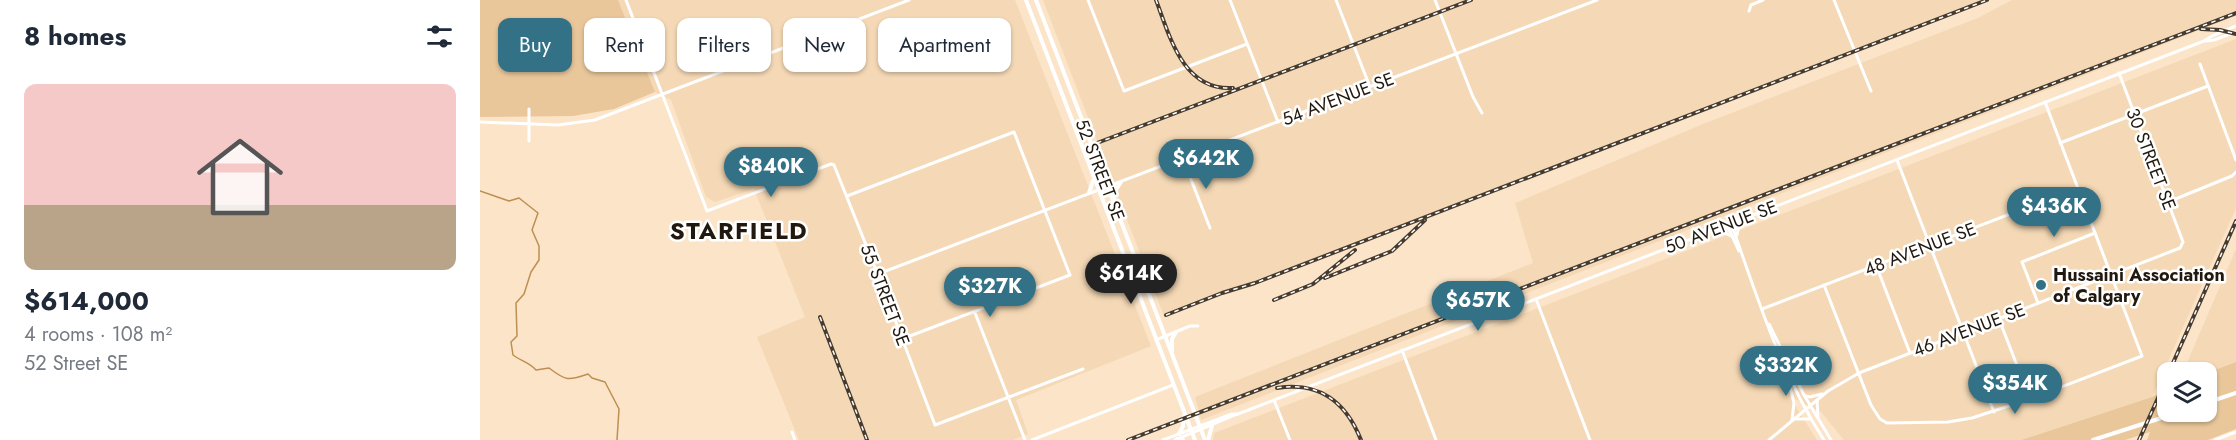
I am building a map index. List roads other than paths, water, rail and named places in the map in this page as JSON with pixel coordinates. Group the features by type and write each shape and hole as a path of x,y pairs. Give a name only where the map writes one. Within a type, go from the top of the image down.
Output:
{"main road":[{"name":"52 STREET SE","path":"1026,0 1195,440"},
{"name":"52 STREET SE","path":"1036,0 1206,440"},
{"path":"1089,193 1093,186 1093,177"},
{"path":"1113,204 1115,191 1121,182"},
{"path":"1172,355 1172,339 1176,332"},
{"path":"2217,399 2236,393"},
{"path":"1183,440 1177,438 1184,424 1184,412"},
{"path":"2093,440 2157,419"},
{"path":"1206,440 1212,426"}],"street":[{"path":"626,0 662,96"},
{"path":"480,122 567,125 587,122 662,96 909,0"},
{"path":"1088,0 1124,91 1247,44"},
{"path":"1230,0 1278,122"},
{"path":"1336,0 1370,87"},
{"path":"1434,0 1473,97 1482,113"},
{"name":"54 AVENUE SE","path":"878,274 1597,0"},
{"path":"1749,10 1751,5 1763,0"},
{"path":"1834,0 1871,91"},
{"name":"50 AVENUE SE","path":"1200,428 1212,426 1274,399 2204,41 2236,26"},
{"name":"50 AVENUE SE","path":"2204,41 2236,32"},
{"path":"2200,64 2236,160"},
{"name":"30 STREET SE","path":"2119,73 2182,244"},
{"path":"2060,143 2208,86"},
{"name":"55 STREET SE","path":"662,96 707,211 831,164 834,165 935,425 1009,397"},
{"path":"1824,285 1871,405 1885,423 1948,422 1972,418 2030,399 2142,356 2045,102"},
{"path":"529,109 529,141"},
{"path":"847,196 1014,132 1070,275 903,339"},
{"path":"1183,159 1210,228"},
{"path":"1897,160 1994,412"},
{"path":"2168,202 2232,176 2236,172"},
{"name":"48 AVENUE SE","path":"1762,309 2078,188"},
{"path":"1734,237 1741,220"},
{"path":"1729,224 1787,375 1804,409 1824,440"},
{"path":"1710,231 1734,237"},
{"path":"2038,303 2022,262 2095,233"},
{"name":"46 AVENUE SE","path":"1769,440 1804,409 1842,381 2180,248 2182,244"},
{"path":"1876,265 1910,353"},
{"path":"1536,299 1590,440"},
{"path":"1762,309 1804,395 1831,440"},
{"path":"975,313 1025,440"},
{"path":"1999,319 2030,399"},
{"path":"1156,339 1190,326 1198,326"},
{"path":"1402,350 1436,440"},
{"path":"1009,397 1083,369"},
{"path":"1787,375 1794,403 1792,420 1810,419"},
{"path":"1032,440 1173,385"},
{"path":"1804,395 1810,397 1824,394"},
{"path":"1274,399 1290,440"},
{"path":"1817,399 1818,419"},
{"name":"50 AVENUE SE","path":"1163,440 1177,438 1238,414"},
{"path":"792,432 795,440"},
{"path":"2215,440 2236,432"}],"waterway":[{"path":"480,191 509,201 519,198 538,213 532,230 539,246 539,260 531,272 524,294 516,303 517,336 511,342 513,355 536,370 549,368 567,378 588,374 592,378 605,382 619,409 617,440"}],"railway":[{"path":"1156,0 1173,45 1190,71 1202,81 1216,87 1233,88"},
{"path":"1097,143 1471,0"},
{"path":"1166,315 1255,283 1987,0"},
{"path":"1128,440 2236,13"},
{"path":"2201,29 2236,34"},
{"path":"1325,278 1392,251 1425,220"},
{"path":"2173,362 2236,221"},
{"path":"1274,300 1313,284 1355,250"},
{"path":"820,317 867,440"},
{"path":"1277,388 1306,388 1329,397 1347,415 1361,440"},
{"path":"2139,440 2157,400"}],"place":[{"name":"Hussaini Association of Calgary","path":"2041,285"}],"district":[{"name":"STARFIELD","path":"739,231"}]}
